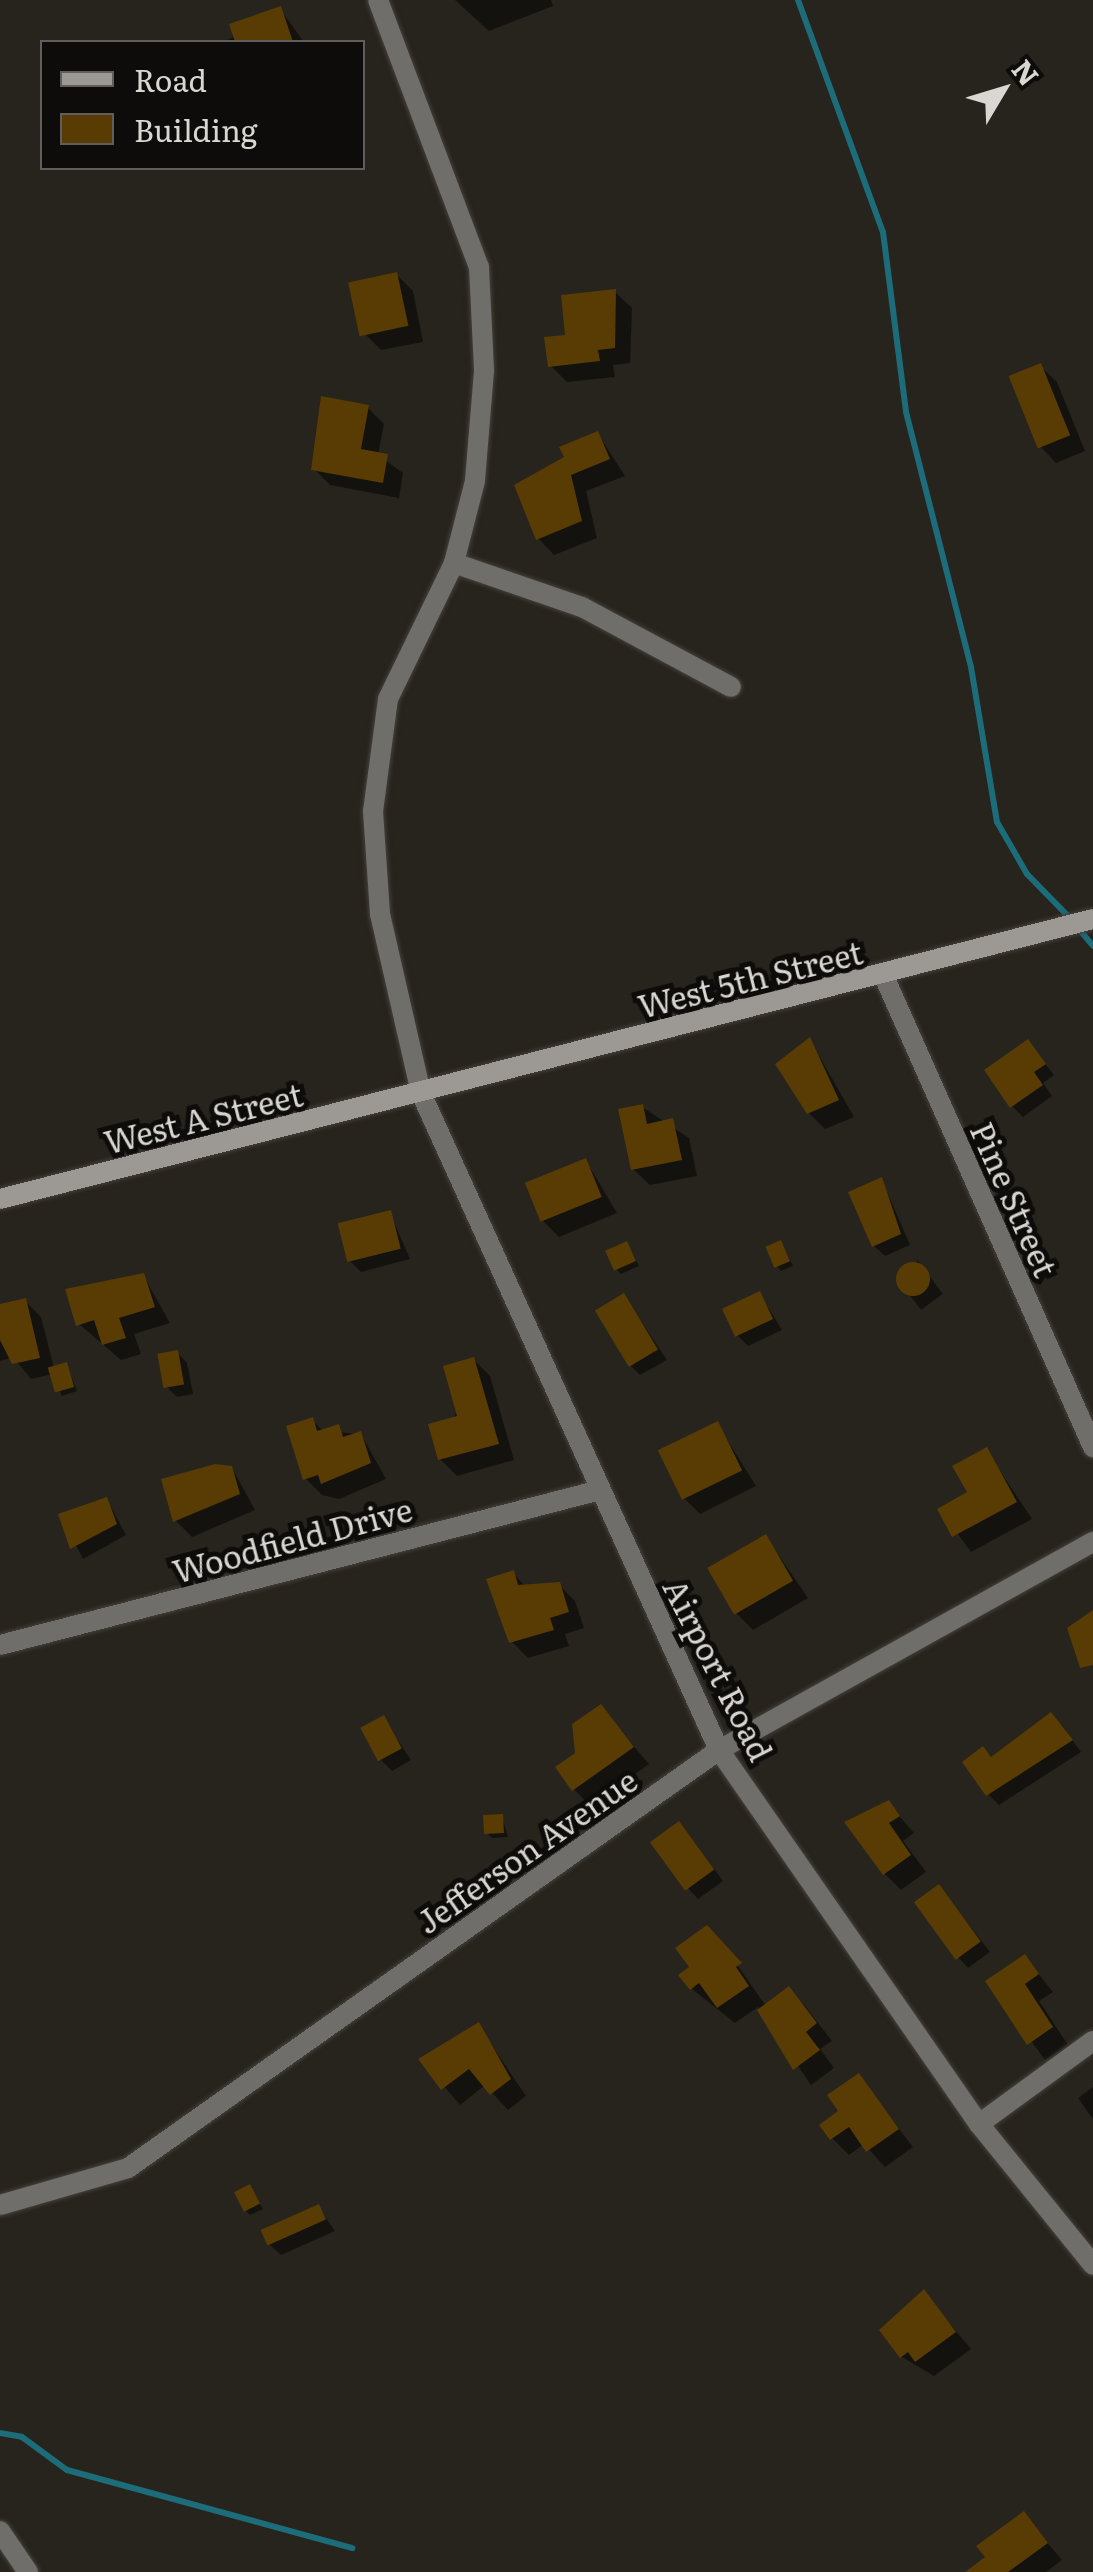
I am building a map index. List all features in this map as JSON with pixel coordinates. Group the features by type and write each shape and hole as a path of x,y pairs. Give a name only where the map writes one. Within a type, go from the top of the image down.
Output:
{"street":[{"name":"Airport Road","path":"378,0 479,267 475,481 454,563 388,699 373,811 380,914 421,1093 719,1750 979,2124 1093,2265"},
{"path":"454,563 582,607 732,687"},
{"name":"West 5th Street","path":"421,1093 1093,920"},
{"name":"Pine Street","path":"883,974 1093,1447"},
{"name":"West A Street","path":"0,1199 421,1093"},
{"name":"Woodfield Drive","path":"0,1645 600,1490"},
{"name":"Jefferson Avenue","path":"0,2205 128,2168 719,1750 1093,1542"},
{"path":"979,2124 1093,2041"},
{"path":"0,2531 28,2572"}],"building":[{"path":"281,6 292,40 234,40 229,24"},
{"path":"397,272 408,326 360,336 348,282"},
{"path":"616,289 615,348 598,350 600,361 548,367 544,337 565,335 561,295"},
{"path":"1041,363 1070,435 1038,448 1009,376"},
{"path":"321,396 369,405 361,449 388,454 383,483 311,470"},
{"path":"598,431 610,459 571,475 582,521 536,540 514,485 564,457 559,447"},
{"path":"810,1037 839,1100 807,1114 775,1064"},
{"path":"1028,1039 1046,1064 1034,1072 1043,1085 1010,1108 984,1070"},
{"path":"643,1104 647,1124 673,1118 682,1160 631,1170 618,1109"},
{"path":"586,1158 602,1197 541,1222 525,1183"},
{"path":"882,1177 901,1234 872,1247 848,1192"},
{"path":"391,1210 401,1249 347,1262 338,1223"},
{"path":"781,1240 790,1261 774,1268 765,1247"},
{"path":"627,1241 636,1261 614,1271 605,1251"},
{"path":"913,1262 925,1267 930,1279 925,1291 913,1296 901,1291 896,1279 901,1267"},
{"path":"144,1273 155,1307 119,1318 126,1338 102,1345 94,1320 76,1326 65,1289"},
{"path":"760,1291 773,1319 735,1337 722,1309"},
{"path":"624,1293 658,1350 629,1367 595,1311"},
{"path":"26,1298 40,1358 12,1364 0,1340 0,1304"},
{"path":"178,1350 184,1384 163,1388 157,1354"},
{"path":"474,1357 499,1444 438,1460 428,1424 457,1416 443,1366"},
{"path":"67,1362 74,1387 55,1393 48,1368"},
{"path":"313,1417 317,1431 339,1424 343,1437 361,1431 371,1463 321,1484 318,1475 303,1480 286,1426"},
{"path":"718,1421 742,1470 682,1500 658,1450"},
{"path":"987,1447 1017,1502 952,1537 937,1509 967,1492 952,1466"},
{"path":"215,1464 232,1466 240,1494 173,1522 161,1479"},
{"path":"107,1497 117,1524 70,1549 58,1514"},
{"path":"766,1534 793,1581 734,1615 707,1568"},
{"path":"514,1570 518,1585 560,1582 569,1612 550,1618 554,1630 509,1643 486,1579"},
{"path":"1093,1610 1093,1665 1080,1668 1067,1628"},
{"path":"601,1704 634,1747 572,1791 555,1767 575,1753 572,1724"},
{"path":"1051,1712 1073,1740 986,1796 962,1762 983,1746 991,1757"},
{"path":"384,1715 402,1749 378,1761 360,1728"},
{"path":"889,1800 900,1816 889,1823 911,1855 883,1875 844,1822"},
{"path":"503,1814 504,1833 484,1834 483,1815"},
{"path":"679,1821 714,1870 685,1891 650,1842"},
{"path":"939,1884 981,1941 956,1960 914,1902"},
{"path":"707,1925 742,1963 736,1967 749,1986 717,2008 699,1983 690,1990 678,1975 689,1967 675,1948"},
{"path":"1025,1954 1039,1974 1025,1984 1053,2027 1027,2045 985,1981"},
{"path":"789,1986 817,2023 806,2032 820,2050 793,2070 757,2010"},
{"path":"479,2022 511,2079 490,2095 469,2069 441,2090 418,2059"},
{"path":"859,2073 899,2129 866,2152 849,2127 830,2140 819,2125 838,2111 827,2095"},
{"path":"250,2184 260,2204 244,2212 234,2192"},
{"path":"319,2204 326,2220 267,2246 261,2230"},
{"path":"924,2289 956,2332 915,2362 908,2352 900,2358 879,2330"},
{"path":"1024,2511 1048,2543 1008,2572 965,2572 985,2557 976,2546"}],"waterway":[{"path":"798,0 883,232 906,412 971,667 997,822 1027,874 1070,918"},
{"path":"1078,928 1093,946"},
{"path":"0,2433 22,2437 67,2470 353,2548"}]}
